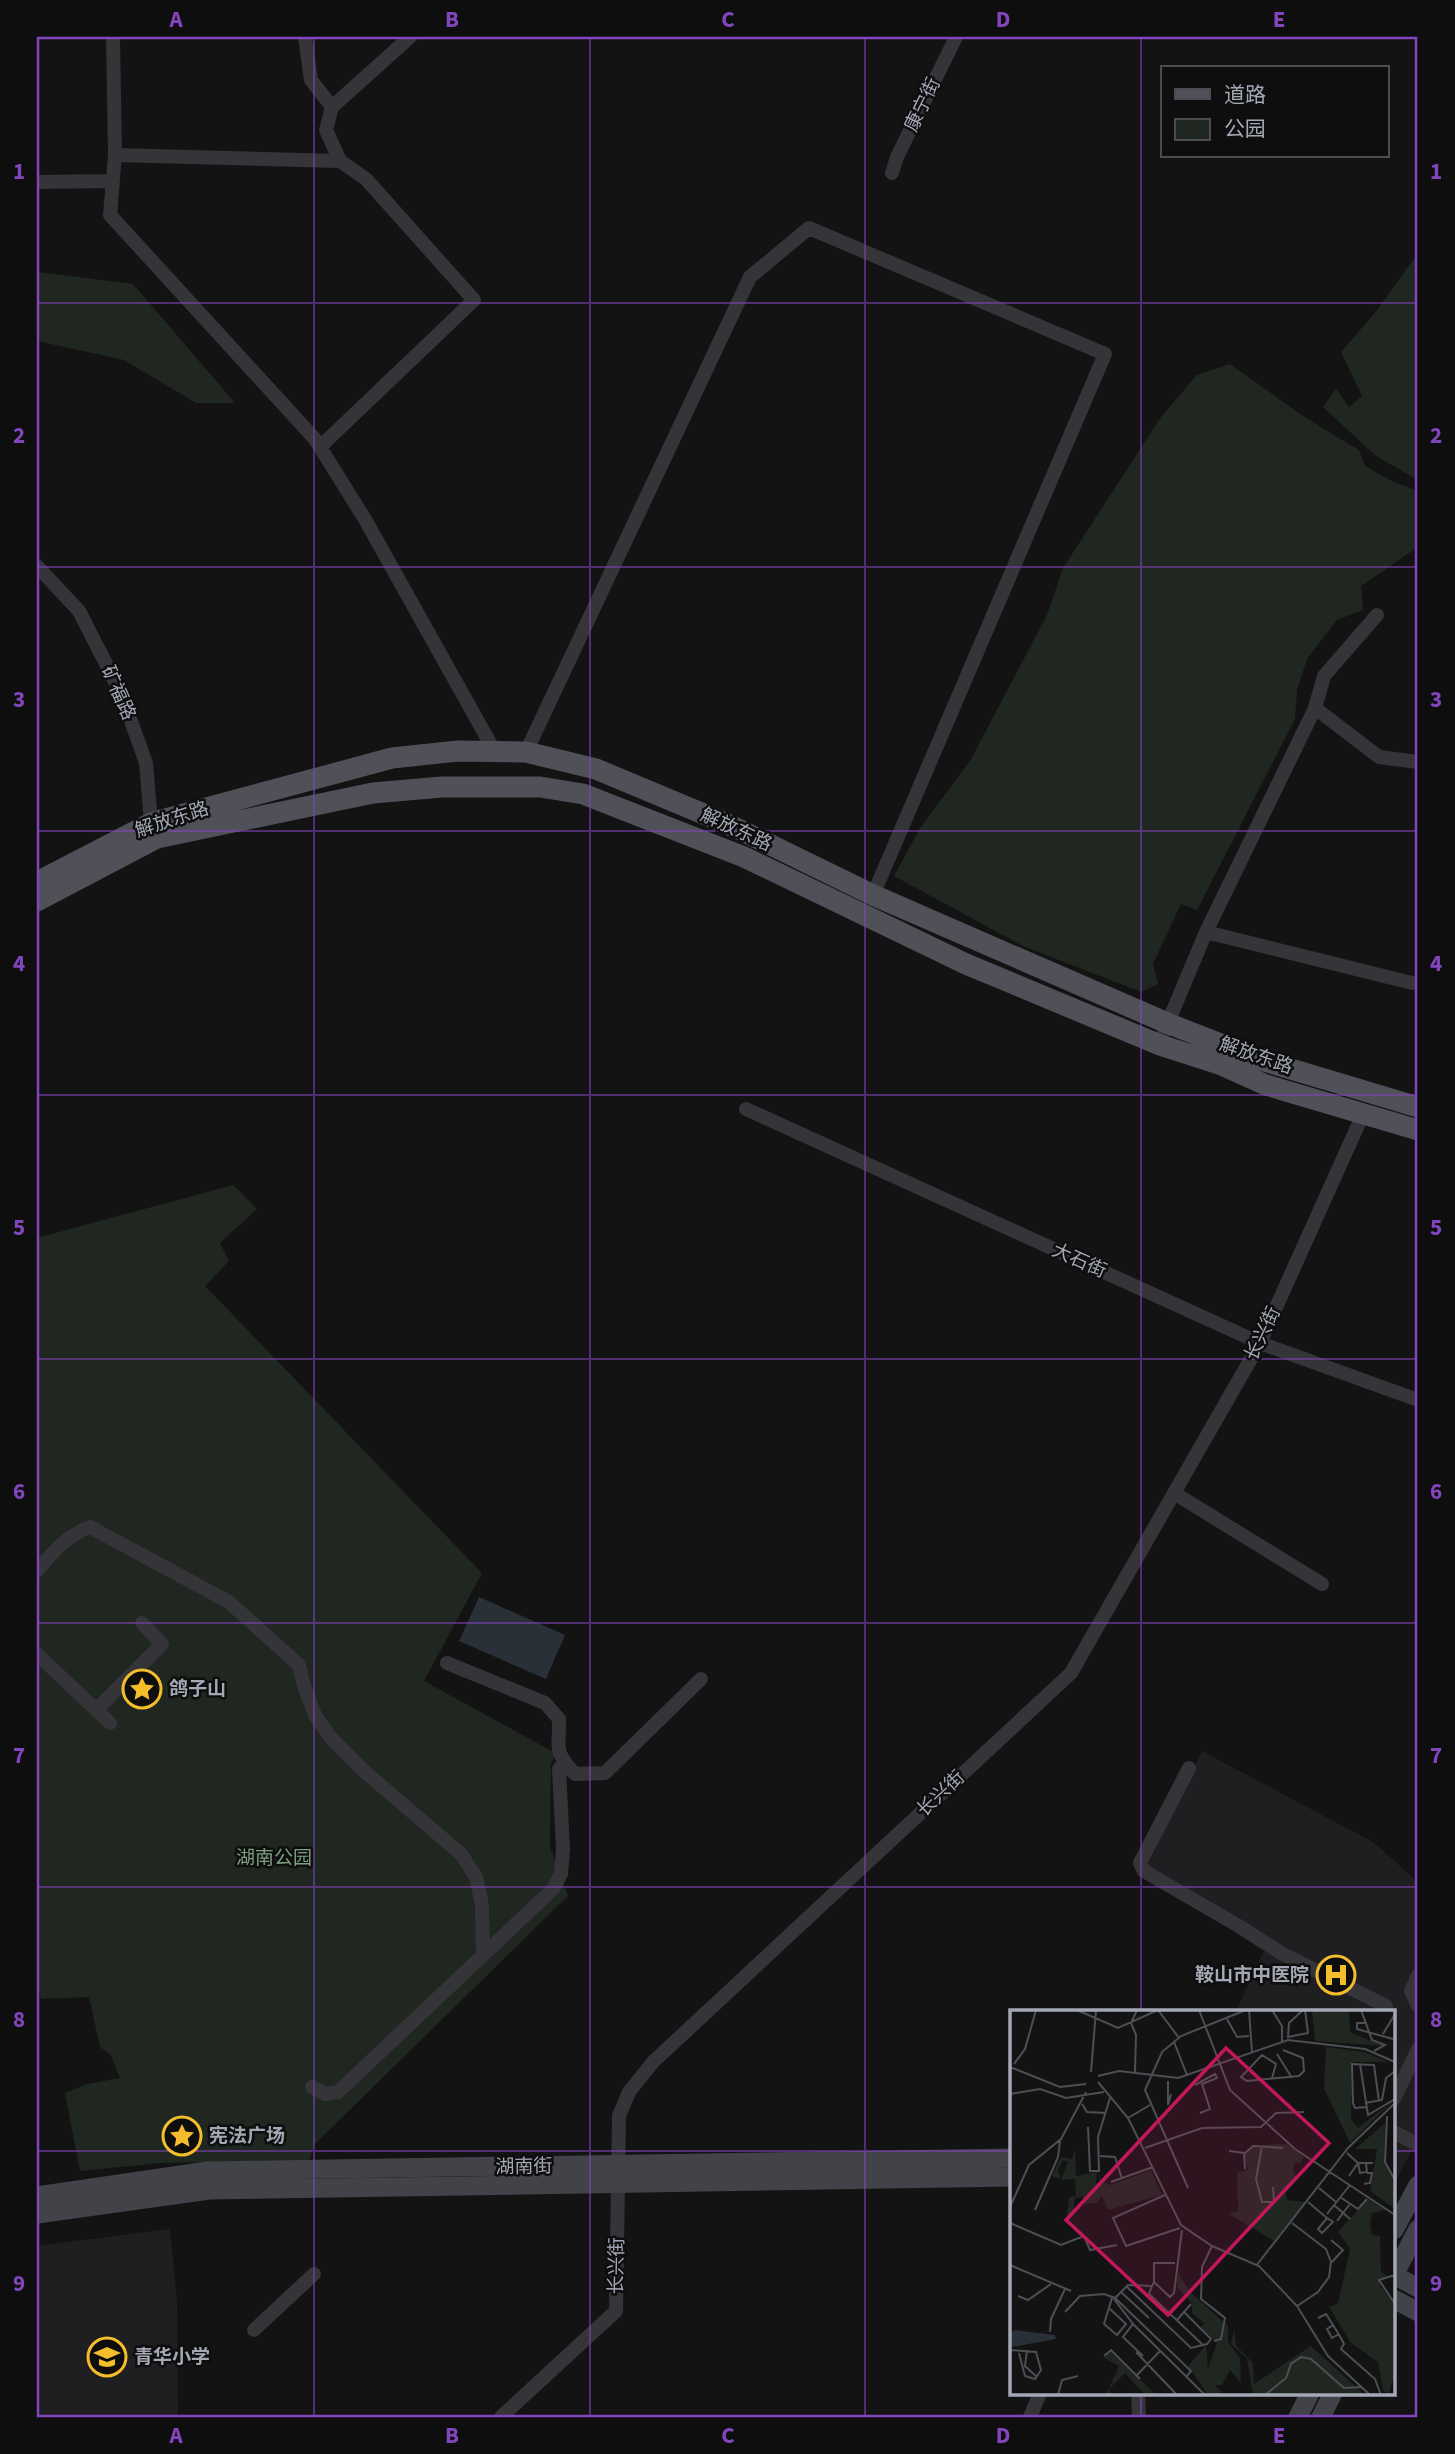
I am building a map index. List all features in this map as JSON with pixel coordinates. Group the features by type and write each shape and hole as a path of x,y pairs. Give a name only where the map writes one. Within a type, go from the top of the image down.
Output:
{"main road":[{"name":"解放东路","path":"37,882 154,831 392,758 458,751 526,752 596,769 730,825 873,895 1167,1023 1264,1061 1418,1107"},
{"name":"解放东路","path":"37,901 154,831 373,793 442,787 540,786 583,794 744,857 966,964 1160,1045 1219,1064 1266,1084 1418,1130"},
{"name":"湖南街","path":"37,2214 209,2190 1010,2158"},
{"name":"湖南街","path":"37,2196 208,2171 1010,2177"},
{"path":"1396,2226 1418,2185"},
{"path":"1396,2271 1418,2230"},
{"path":"1396,2276 1418,2288"},
{"path":"1396,2300 1418,2312"},
{"path":"1298,2417 1310,2394"},
{"path":"1321,2417 1333,2394"}],"street":[{"path":"113,37 115,155 110,215 314,438 366,521 495,752"},
{"path":"305,37 311,80 332,107"},
{"path":"320,447 474,300 366,180 340,161 326,130 332,107 410,37"},
{"name":"康宁街","path":"892,173 956,37"},
{"path":"115,155 340,161"},
{"path":"37,182 113,181"},
{"path":"526,752 750,277 809,228 1105,354 873,895"},
{"name":"矿福路","path":"37,566 79,611 121,693 146,763 154,831"},
{"path":"1160,1045 1206,932 1315,708 1324,676 1377,615"},
{"path":"1315,708 1379,757 1418,762"},
{"path":"1206,932 1412,983"},
{"name":"大石街","path":"746,1109 1260,1343 1418,1400"},
{"name":"长兴街","path":"501,2417 616,2311 619,2116 629,2092 653,2062 1072,1673 1260,1343 1364,1112"},
{"path":"1174,1493 1322,1584"},
{"path":"37,1571 62,1543 90,1527 229,1602 299,1665 315,1715 330,1737 365,1772 461,1853 476,1877 482,1905 483,1955"},
{"path":"96,1710 162,1644 142,1623"},
{"path":"37,1654 110,1723"},
{"path":"447,1663 545,1703 559,1719 556,1746 564,1763 575,1774 606,1773 701,1679"},
{"path":"312,2087 325,2094 338,2092 553,1889 561,1874 563,1849 559,1769 564,1763"},
{"path":"1189,1768 1140,1863 1144,1871 1281,1953 1385,2006 1383,2010"},
{"path":"1418,1975 1410,1991 1418,2006"},
{"path":"1396,2095 1418,2049"},
{"path":"1396,2133 1418,2145"},
{"path":"254,2330 314,2274"},
{"path":"1030,2417 1040,2394"},
{"path":"1138,2394 1139,2417"}],"shaded area":[{"path":"479,1597 565,1635 546,1679 459,1641"},
{"name":"鞍山市中医院","path":"1202,1751 1373,1842 1418,1882 1418,2138 1396,2180 1396,2010 1236,2010 1270,1938 1147,1866"},
{"name":"青华小学","path":"170,2229 177,2299 178,2417 37,2417 37,2246"}],"green space":[{"path":"1416,256 1418,480 1376,456 1323,407 1336,388 1349,407 1362,396 1341,352 1374,314"},
{"path":"37,272 133,284 235,403 196,403 124,360 37,341"},
{"path":"1230,364 1306,418 1359,450 1365,466 1418,491 1418,547 1361,586 1363,610 1337,620 1307,659 1297,690 1295,719 1197,910 1181,904 1153,964 1158,984 1141,992 1023,946 894,876 920,828 970,761 1047,615 1063,568 1161,417 1197,375"},
{"name":"湖南公园","path":"233,1185 257,1209 220,1243 229,1261 205,1286 482,1573 424,1681 557,1754 551,1763 550,1847 568,1896 315,2144 309,2160 161,2163 80,2171 65,2093 87,2084 120,2078 110,2054 100,2047 89,1997 41,1999 37,1983 37,1238"}],"place":[{"name":"鸽子山","path":"142,1689"},
{"name":"鞍山市中医院","path":"1336,1975"},
{"name":"宪法广场","path":"182,2136"},
{"name":"青华小学","path":"107,2357"}]}
